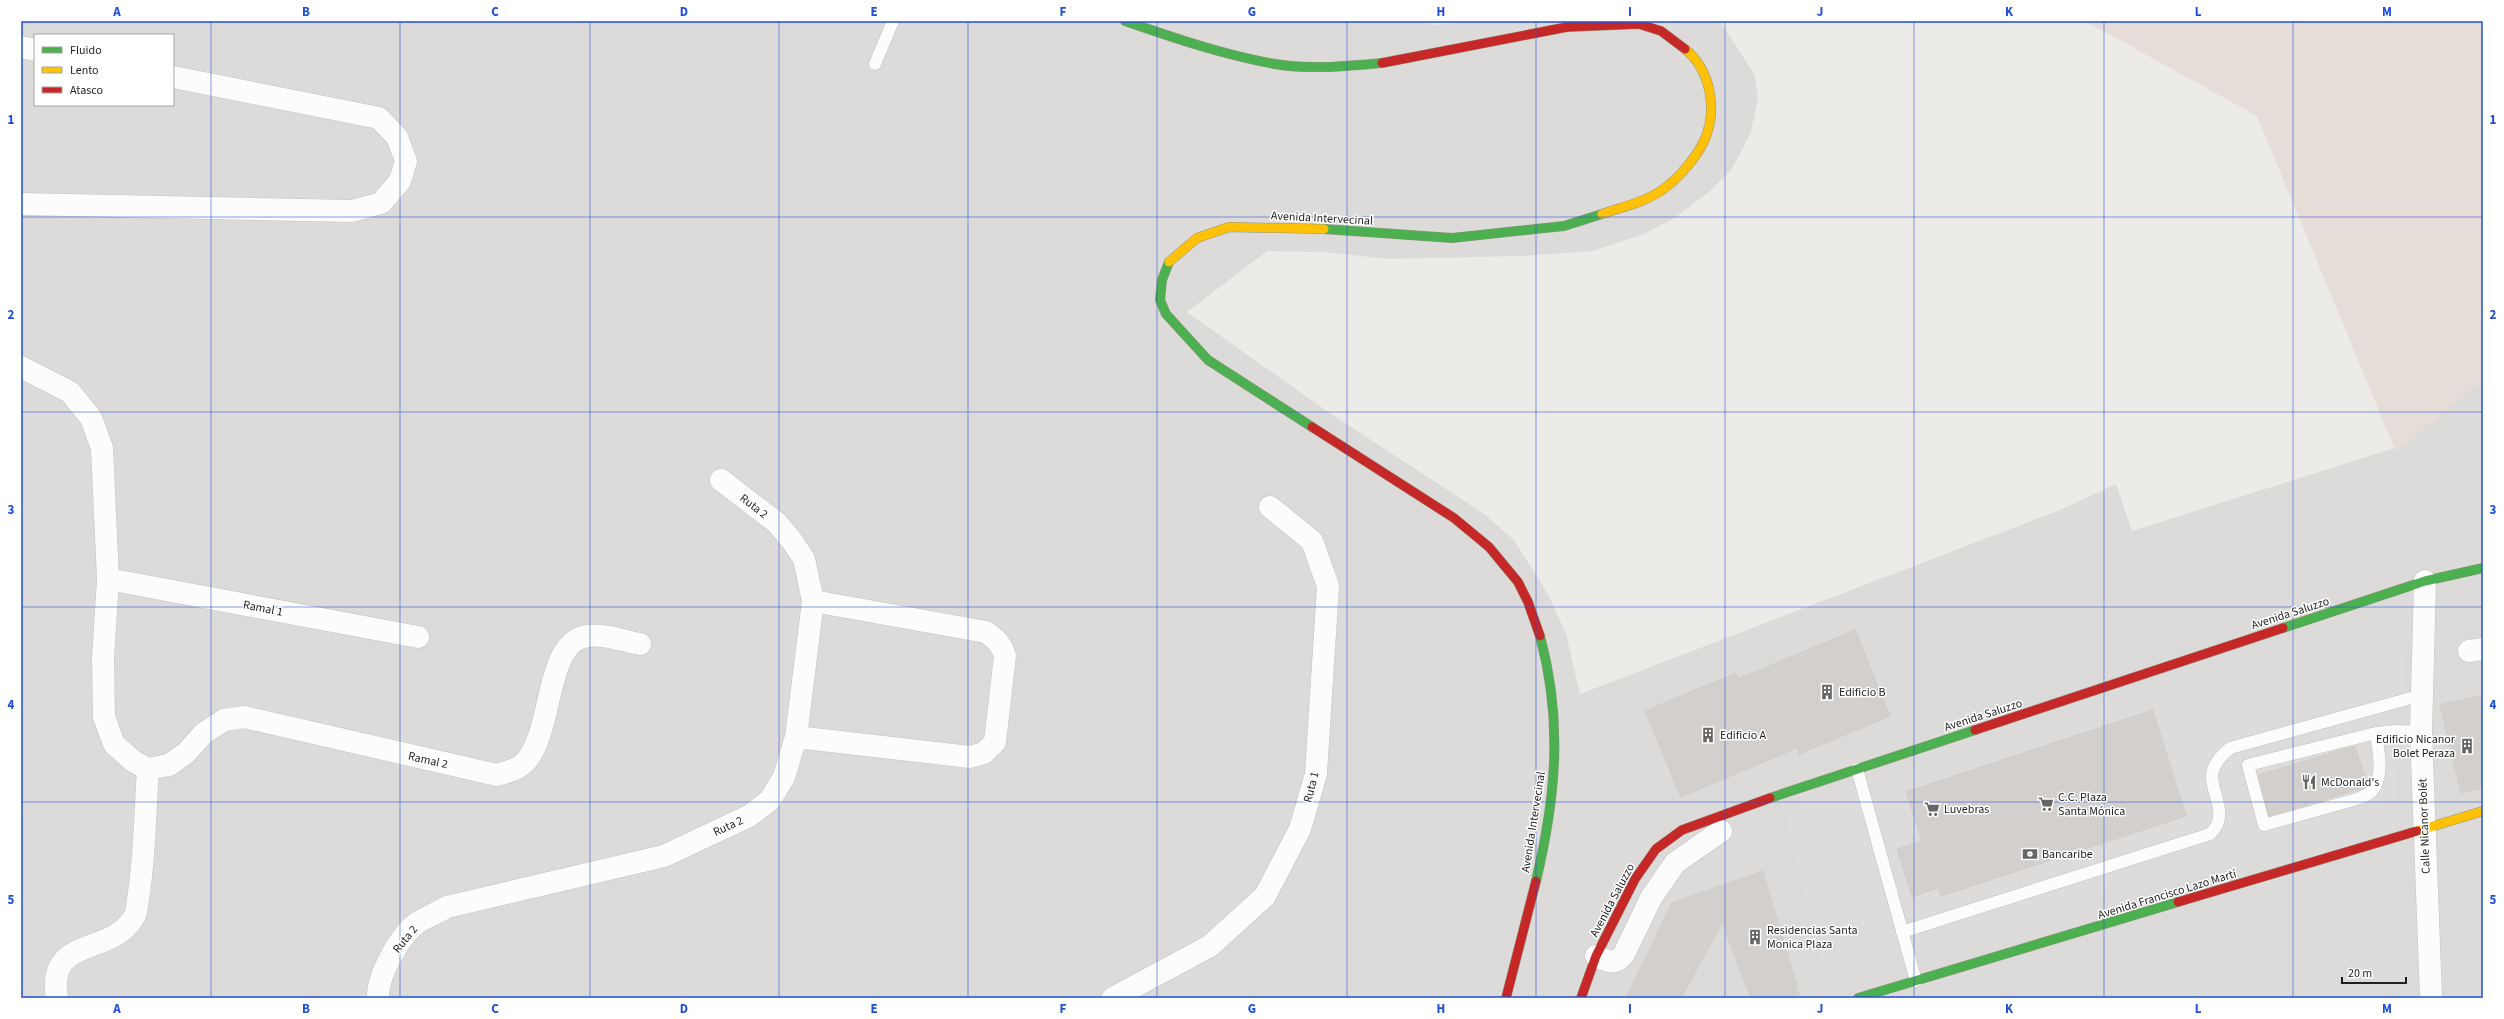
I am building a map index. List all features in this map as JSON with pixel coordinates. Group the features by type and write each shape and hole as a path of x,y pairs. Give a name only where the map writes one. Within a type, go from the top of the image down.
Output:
{"main road":[{"name":"Avenida Intervecinal","path":"1125,21 1178,40 1276,64 1338,67 1398,61 1567,27 1639,24 1661,31 1692,55 1706,76 1712,110 1704,141 1684,168 1662,190 1636,203 1564,226 1452,238 1297,227 1229,227 1197,238 1169,262 1162,280 1160,300 1166,314 1208,360 1454,518 1488,547 1518,582 1538,626 1548,672 1554,718 1554,782 1539,868 1506,998"},
{"name":"Avenida Saluzzo","path":"1581,998 1596,956 1635,879 1656,849 1682,830 1708,819 2424,581 2483,568"},
{"name":"Avenida Francisco Lazo Martí","path":"1858,998 2483,812"}],"street":[{"path":"21,47 34,50"},
{"path":"21,204 352,211 381,204 400,181 406,160 397,137 379,118 174,77"},
{"path":"21,367 70,392 91,418 102,448 108,579 103,658 104,717 114,744 133,761 148,769 140,885 135,917 115,936 69,954 56,971 57,998"},
{"name":"Ruta 2","path":"378,998 378,989 392,954 416,924 447,908 664,856 749,816 770,800 784,777 796,737 813,601 804,559 792,541 777,523 721,480"},
{"name":"Ruta 1","path":"1112,998 1210,946 1265,896 1300,829 1316,774 1328,586 1312,541 1270,507"},
{"name":"Ramal 1","path":"108,579 418,637"},
{"name":"Calle Nicanor Bolét","path":"2424,581 2421,732 2423,830 2431,998"},
{"path":"796,737 970,757 984,754 995,742 1005,656 1003,650 993,637 986,632 813,601"},
{"name":"Ramal 2","path":"148,769 169,765 186,753 204,733 224,720 244,717 497,775 511,771 524,762 534,749 561,658 572,642 590,636 640,644"},
{"path":"1596,956 1611,963 1618,961 1624,954 1651,898 1675,863 1721,831"}],"lane":[{"path":"875,64 893,21"},
{"path":"1902,932 2210,834 2217,827 2220,818 2213,770 2219,758 2230,748 2422,695"},
{"path":"2376,734 2379,758 2377,780 2371,792 2357,799 2264,825 2248,765 2376,734 2396,731 2421,732"},
{"path":"1857,770 1916,981"}],"shaded area":[{"path":"21,21 1420,21 1437,25 1462,21 1720,21 1754,74 1758,97 1751,132 1732,169 1710,191 1673,219 1644,234 1593,251 1520,256 1388,259 1324,252 1267,251 1187,312 1324,409 1484,514 1514,540 1549,596 1566,634 1580,694 2060,510 2116,484 2132,531 2398,447 2483,380 2483,998 21,998"},
{"path":"2085,21 2483,21 2483,380 2396,452 2257,116"},
{"path":"2410,604 2396,800 1823,973 1783,808","holes":["2152,710 2186,816 1941,896 1938,888 1912,896 1897,850 1922,841 1906,792","2354,744 2368,786 2264,819 2251,777"]}],"building":[{"path":"1855,630 1890,716 1799,754 1797,748 1681,797 1645,711 1736,673 1738,679"},
{"name":"Edificio Nicanor Bolet Peraza","path":"2483,695 2483,788 2461,793 2440,705"},
{"name":"C.C. Plaza Santa Mónica","path":"2153,710 2186,816 1941,896 1938,888 1912,897 1897,849 1922,841 1906,792"},
{"name":"McDonald's","path":"2355,746 2367,784 2366,787 2269,816 2258,775"},
{"name":"Residencias Santa Monica Plaza","path":"1763,871 1799,994 1784,998 1751,998 1722,923 1681,998 1626,998 1672,903"}],"traffic: fast":[{"path":"1125,21 1218,51 1275,64 1315,67 1382,63"},
{"path":"1324,229 1452,238 1564,226 1602,214"},
{"path":"1169,262 1162,280 1160,300 1166,314 1208,360 1312,427"},
{"path":"2283,628 2425,581 2483,568"},
{"path":"1536,881 1548,819 1554,759 1552,698 1540,636"},
{"path":"1770,798 1975,730"},
{"path":"1858,998 2178,902"}],"traffic: slow":[{"path":"1602,214 1641,201 1662,190 1686,168 1704,141 1711,117 1710,92 1701,68 1685,49"},
{"path":"1169,262 1197,238 1229,227 1324,229"},
{"path":"2417,831 2483,811"}],"traffic: jam":[{"path":"1382,63 1567,27 1639,24 1661,31 1685,49"},
{"path":"1312,427 1454,518 1489,547 1518,582 1528,602 1540,636"},
{"path":"1975,730 2283,628"},
{"path":"1581,998 1596,956 1635,879 1656,849 1682,830 1770,798"},
{"path":"2178,902 2417,831"},
{"path":"1506,998 1536,881"}],"place":[{"name":"Edificio B","path":"1827,692"},
{"name":"Edificio A","path":"1708,735"},
{"name":"Edificio Nicanor Bolet Peraza","path":"2467,746"},
{"name":"McDonald's","path":"2309,782"},
{"name":"C.C. Plaza Santa Mónica","path":"2046,804"},
{"name":"Luvebras","path":"1932,809"},
{"name":"Bancaribe","path":"2030,854"},
{"name":"Residencias Santa Monica Plaza","path":"1755,937"}]}
